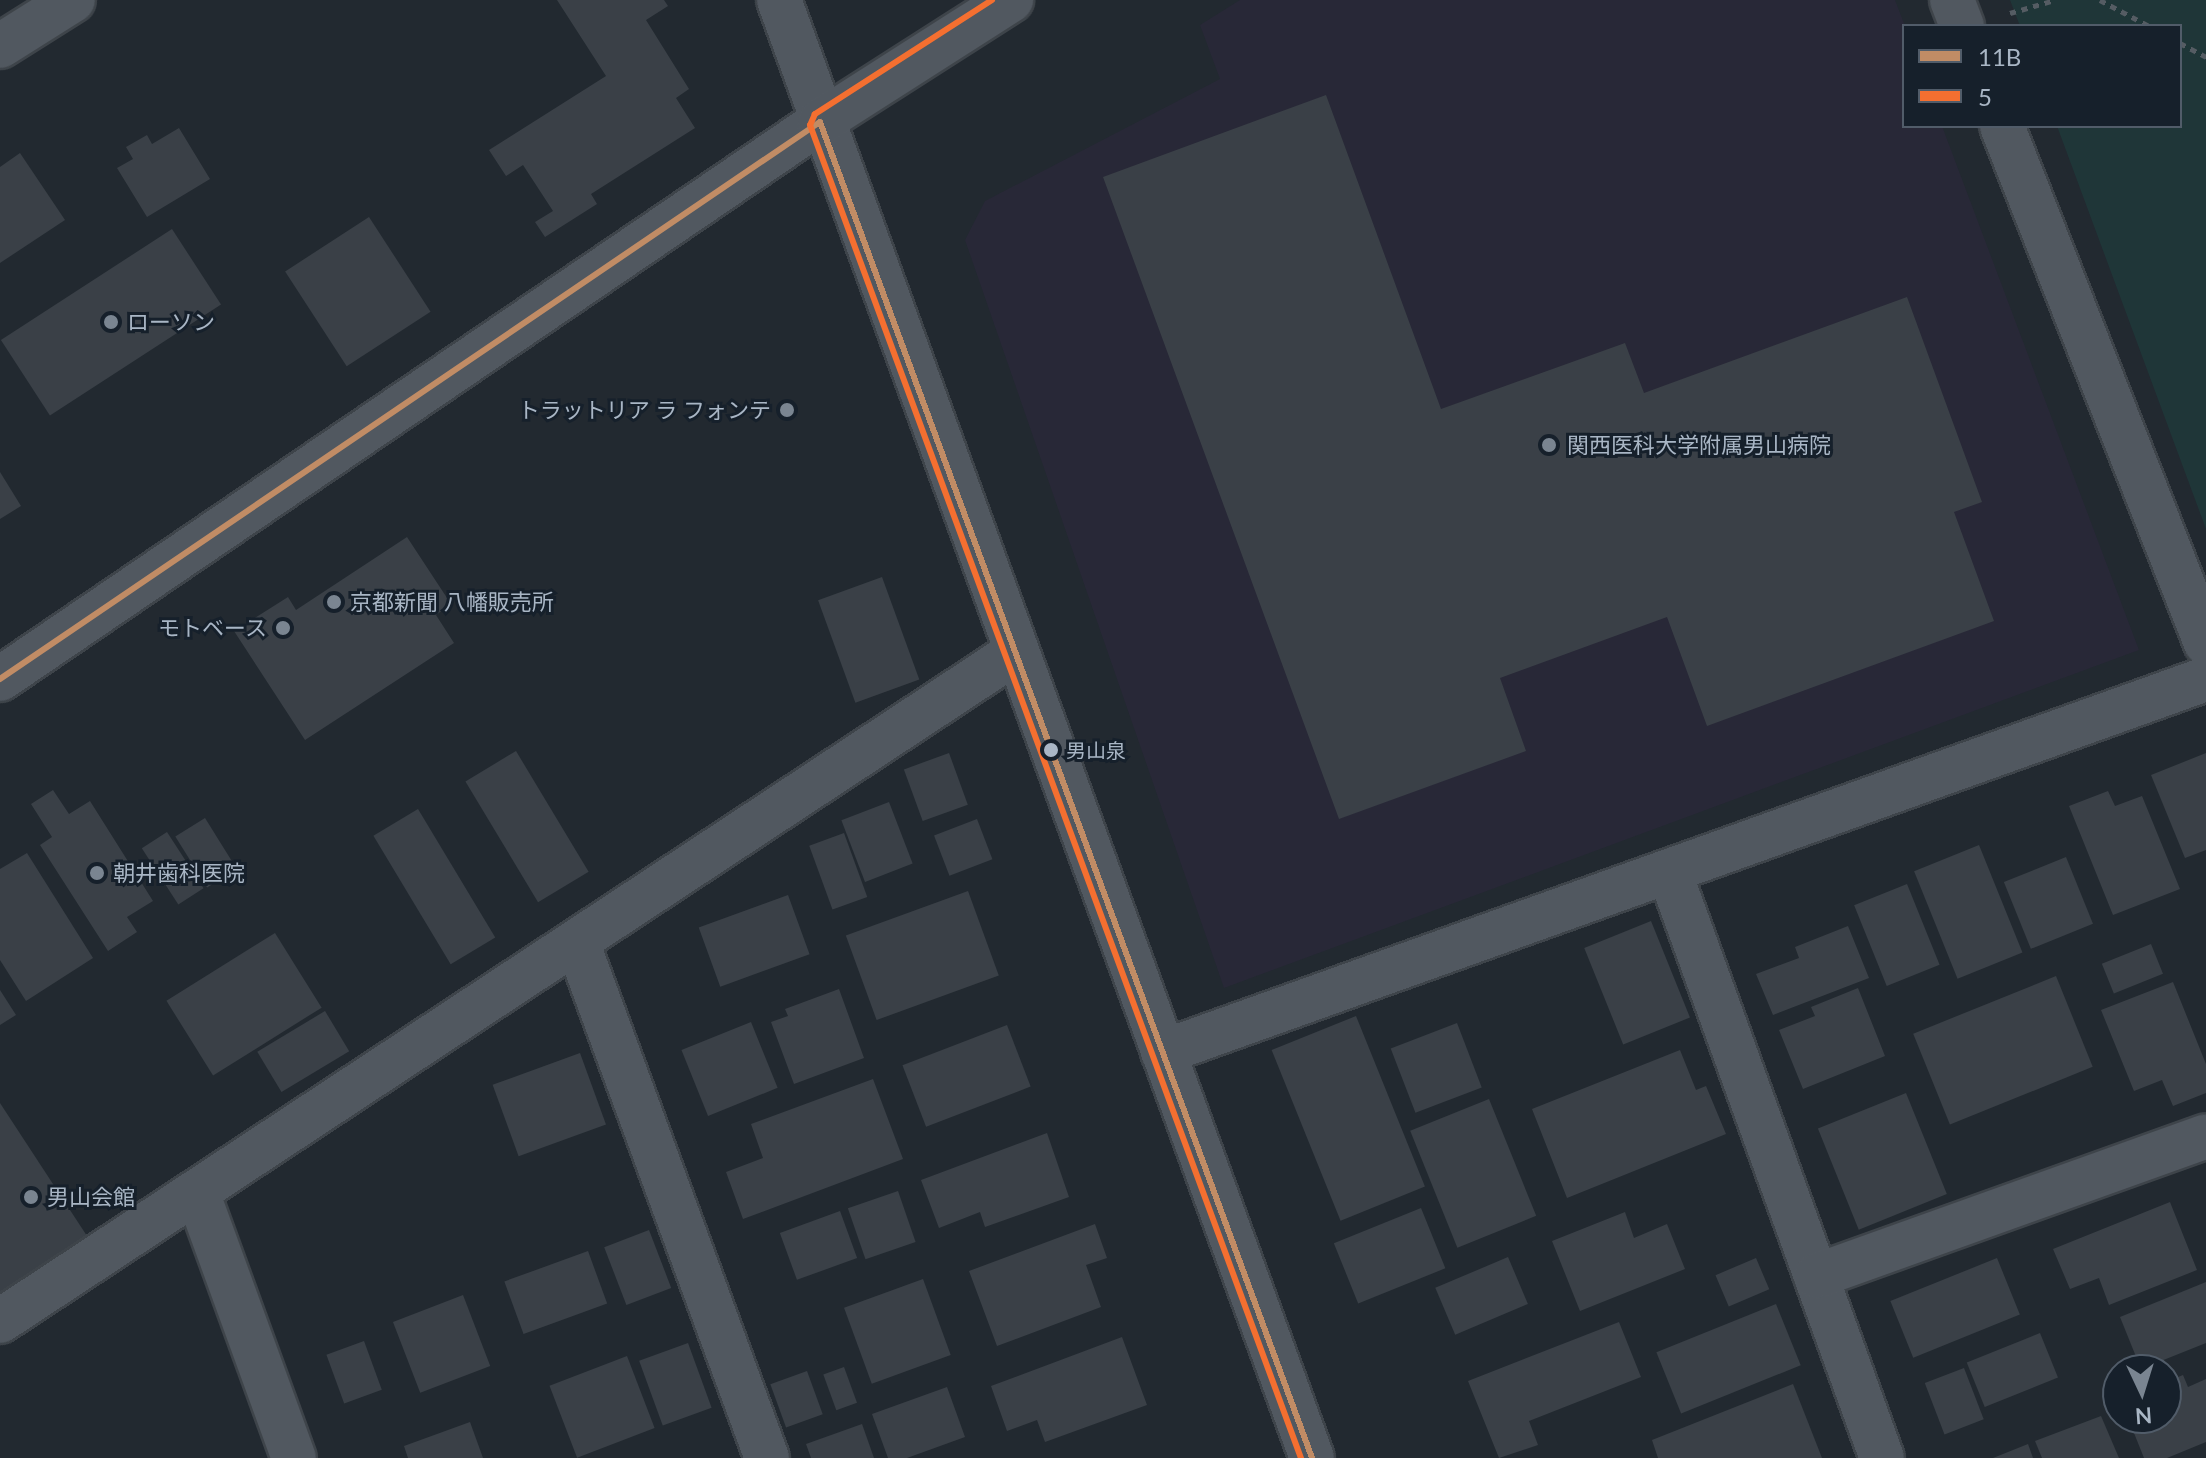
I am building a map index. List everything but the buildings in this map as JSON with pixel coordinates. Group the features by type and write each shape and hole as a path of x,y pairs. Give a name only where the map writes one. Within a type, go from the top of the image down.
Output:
{"street":[{"path":"0,46 73,0"},
{"path":"779,0 820,122 1312,1458"},
{"path":"0,679 820,122 1011,0"},
{"path":"1952,0 1961,24"},
{"path":"2003,128 2206,643"},
{"path":"0,1321 1016,652"},
{"path":"1163,1052 2206,679"},
{"path":"1669,871 1882,1458"},
{"path":"577,942 767,1458"},
{"path":"1816,1276 2206,1136"},
{"path":"197,1192 294,1458"}],"path":[{"path":"2100,0 2145,24"},
{"path":"2182,44 2206,57"}],"shaded area":[{"name":"関西医科大学附属男山病院","path":"1240,0 1895,0 1904,24 1902,128 1943,128 2139,650 1224,988 965,240 985,201 1220,79 1200,25"}],"green space":[{"path":"2010,0 2206,0 2206,529 2058,128 2182,128 2182,24 2019,24"}],"transit line":[{"name":"5","path":"992,0 815,114 810,125 1301,1458"},
{"name":"11B","path":"0,679 820,122 1312,1458"}],"place":[{"name":"ローソン","path":"111,322"},
{"name":"トラットリア ラ フォンテ","path":"787,410"},
{"name":"関西医科大学附属男山病院","path":"1549,445"},
{"name":"京都新聞 八幡販売所","path":"334,602"},
{"name":"モトベース","path":"283,628"},
{"name":"男山泉","path":"1051,750"},
{"name":"朝井歯科医院","path":"97,873"},
{"name":"男山会館","path":"31,1197"}]}
